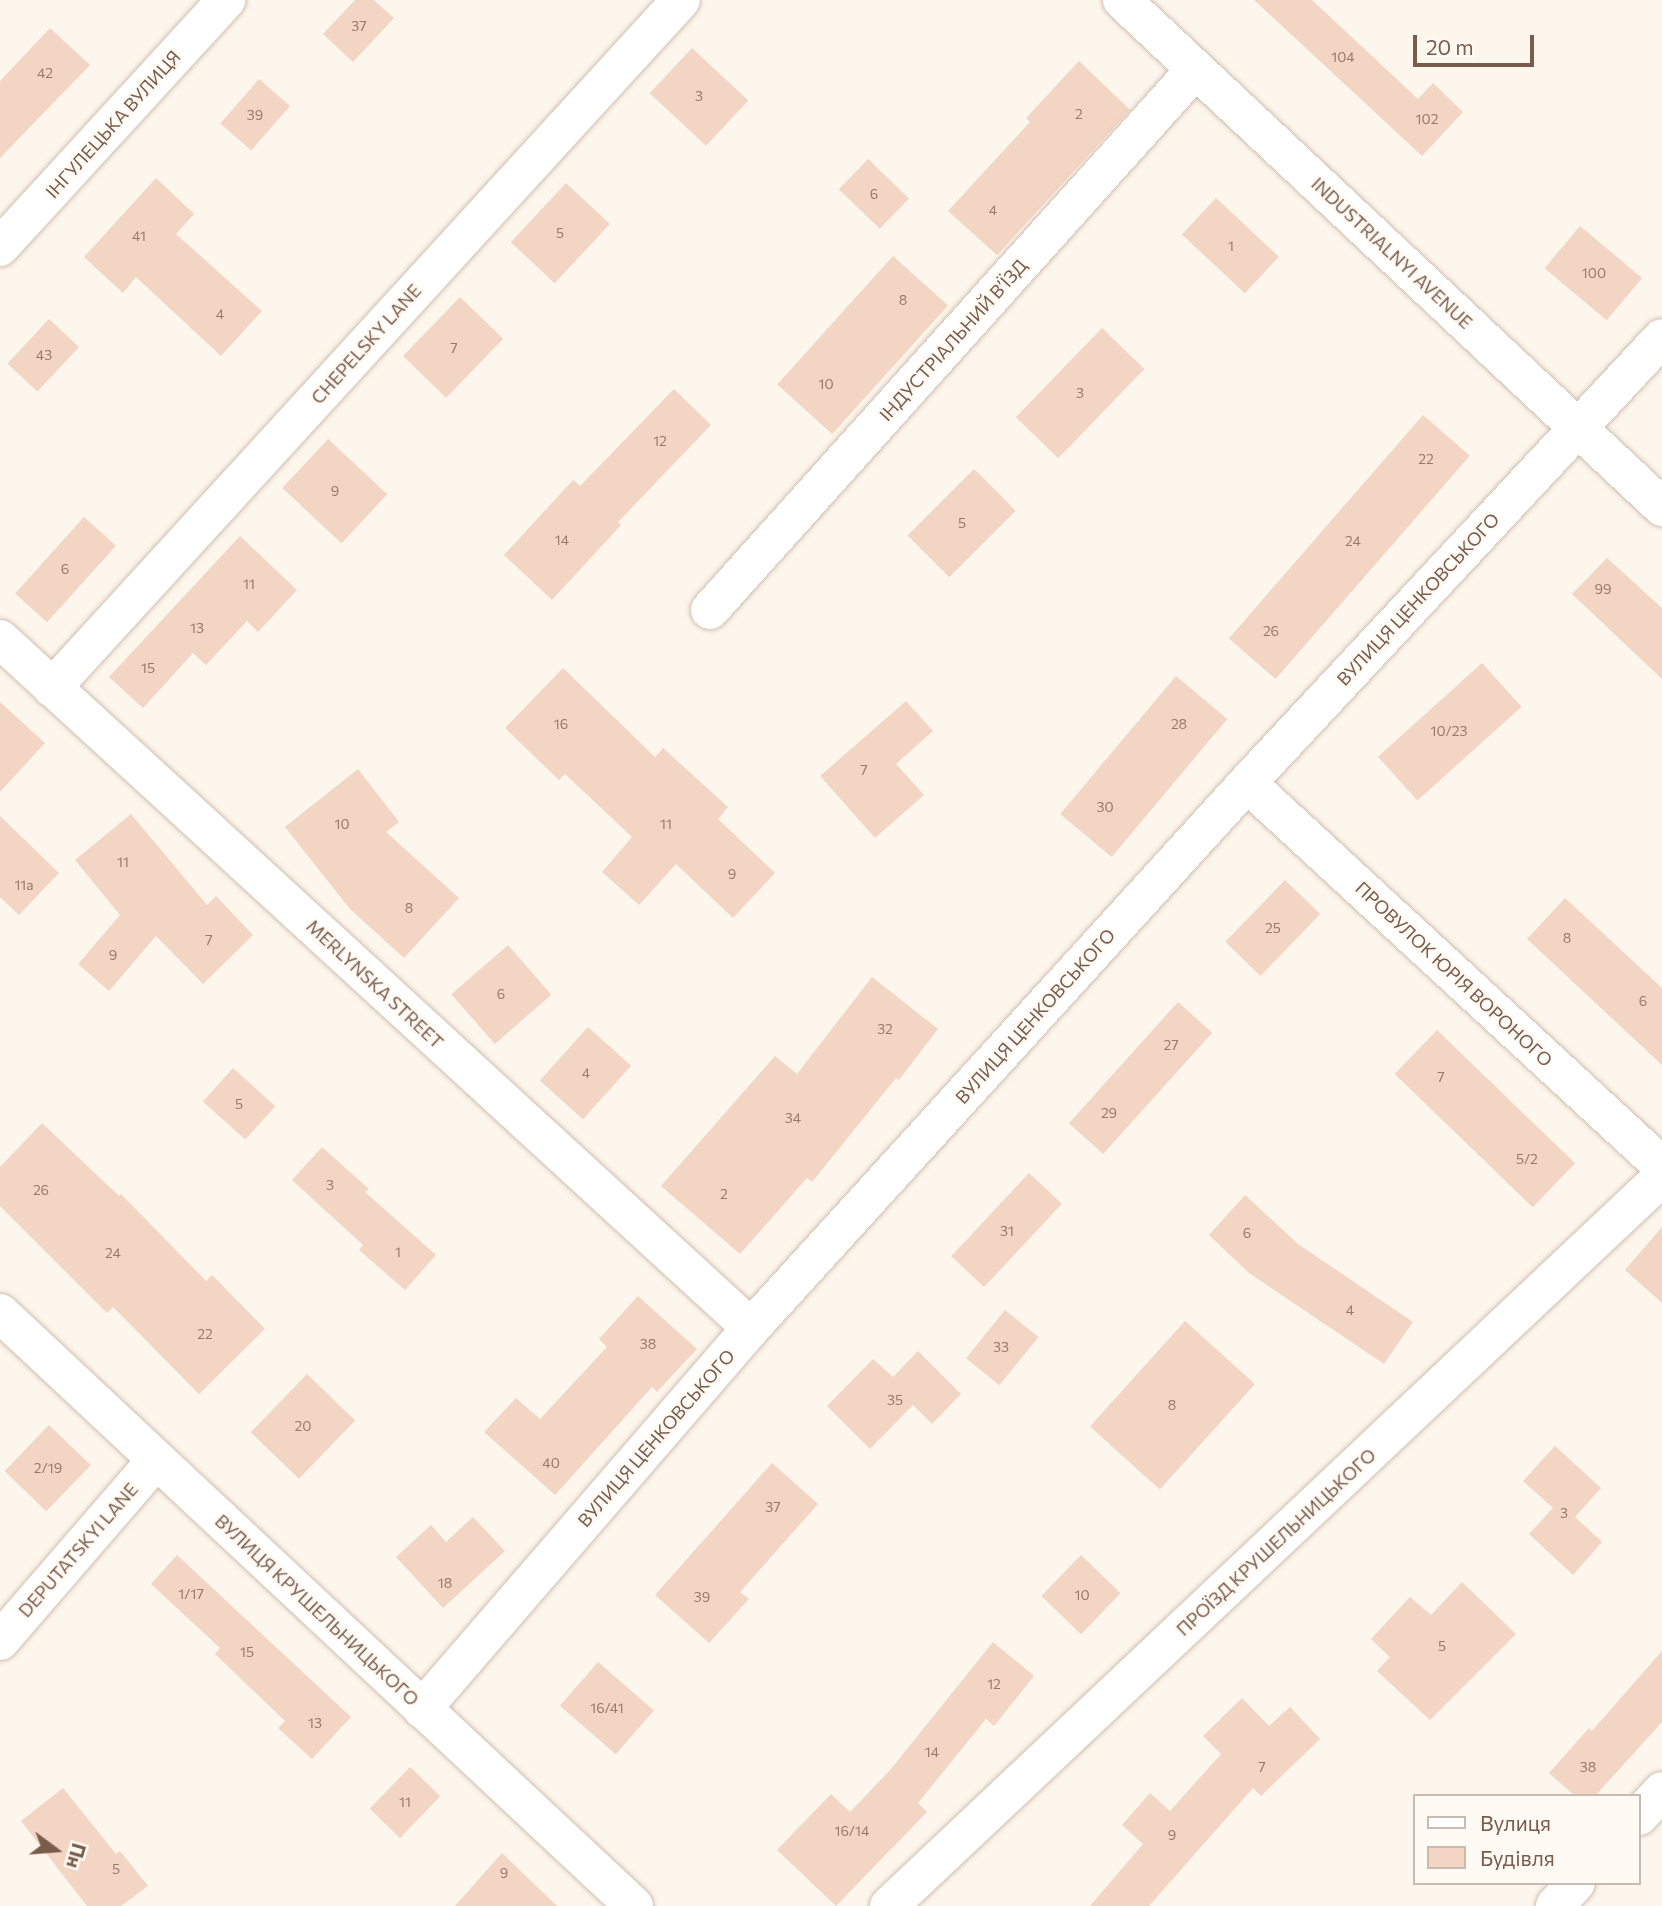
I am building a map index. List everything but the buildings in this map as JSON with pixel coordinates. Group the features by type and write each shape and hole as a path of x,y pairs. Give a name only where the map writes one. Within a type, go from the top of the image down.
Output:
{"street":[{"name":"ІНГУЛЕЦЬКА ВУЛИЦЯ","path":"0,247 226,0"},
{"name":"CHEPELSKY LANE","path":"52,688 681,0"},
{"name":"INDUSTRIALNYI AVENUE","path":"1122,0 1662,507"},
{"name":"ІНДУСТРІАЛЬНИЙ В’ЇЗД","path":"710,610 1196,69"},
{"name":"ВУЛИЦЯ ЦЕНКОВСЬКОГО","path":"422,1709 751,1328 1247,783 1662,338"},
{"name":"MERLYNSKA STREET","path":"0,639 751,1328"},
{"name":"ПРОВУЛОК ЮРІЯ ВОРОНОГО","path":"1247,783 1662,1166"},
{"name":"ПРОЇЗД КРУШЕЛЬНИЦЬКОГО","path":"890,1906 1662,1177"},
{"name":"ВУЛИЦЯ КРУШЕЛЬНИЦЬКОГО","path":"0,1313 634,1906"},
{"name":"DEPUTATSKYI LANE","path":"0,1641 156,1460"},
{"path":"1641,1814 1662,1791"},
{"path":"1555,1906 1574,1885"}]}
